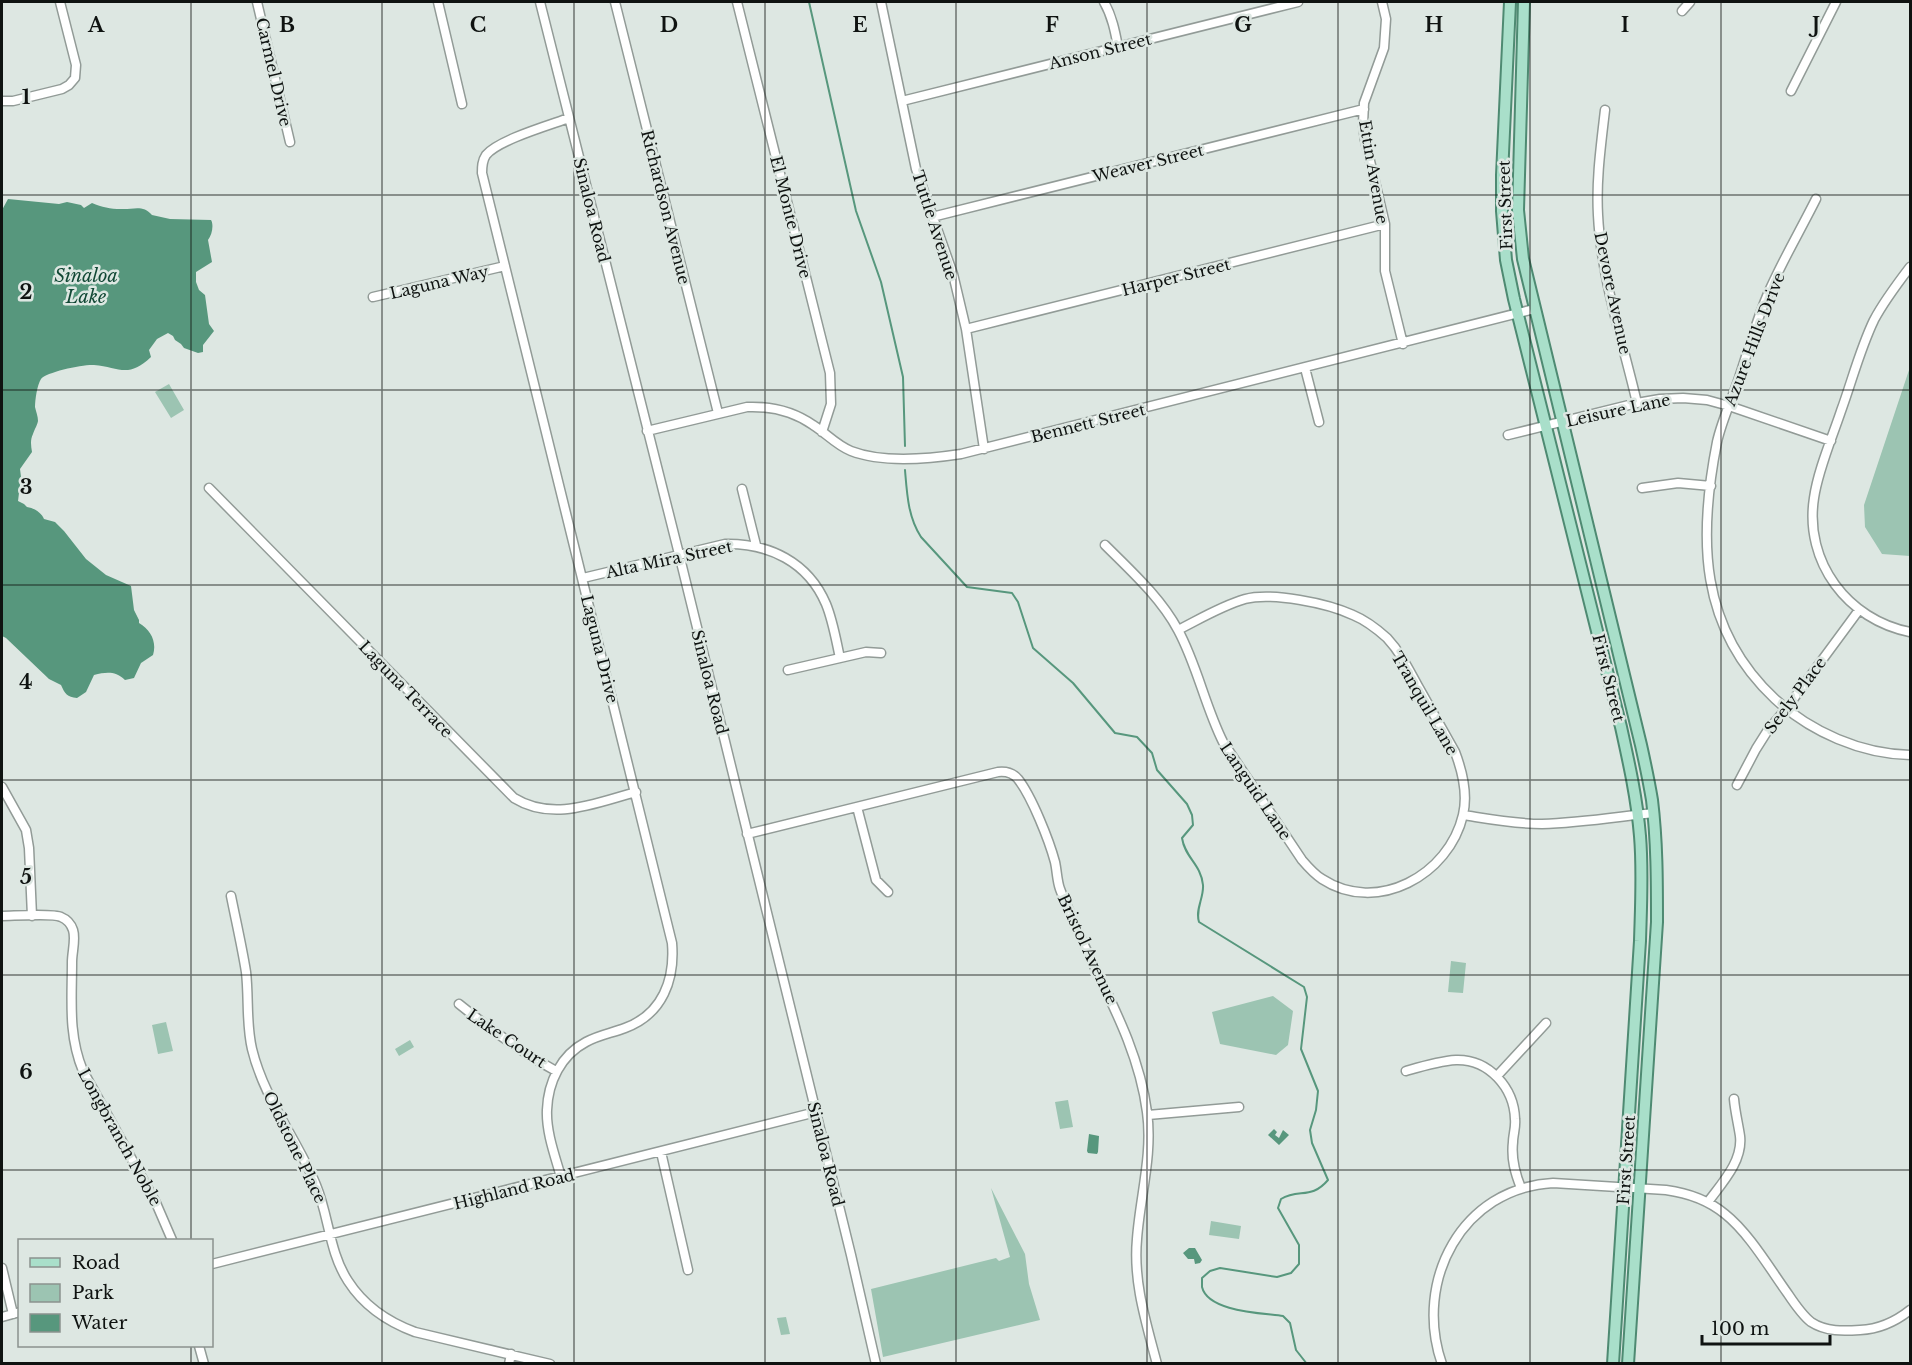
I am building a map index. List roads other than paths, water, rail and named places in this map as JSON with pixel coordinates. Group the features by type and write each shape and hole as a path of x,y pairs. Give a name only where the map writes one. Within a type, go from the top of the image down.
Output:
{"main road":[{"name":"First Street","path":"1510,2 1502,175 1506,260 1631,768 1640,835 1642,896 1612,1364"},
{"name":"First Street","path":"1524,2 1518,210 1523,259 1641,745 1653,813 1657,871 1657,922 1628,1364"}],"street":[{"path":"2,101 13,101 62,89 75,78 76,65 60,2"},
{"name":"Carmel Drive","path":"257,2 290,142"},
{"path":"438,2 462,104"},
{"name":"Sinaloa Road","path":"540,2 679,554 876,1364"},
{"name":"Richardson Avenue","path":"615,2 718,413"},
{"name":"El Monte Drive","path":"737,2 830,373 831,404 822,432"},
{"name":"Tuttle Avenue","path":"881,2 916,169 953,274 966,329 984,448"},
{"path":"1104,2 1115,30 1118,47"},
{"name":"Anson Street","path":"902,101 1298,2"},
{"name":"Ettin Avenue","path":"1382,2 1386,19 1384,48 1364,109 1365,140 1385,224 1385,271 1403,344"},
{"path":"1682,11 1690,2"},
{"path":"1791,91 1836,2"},
{"name":"Weaver Street","path":"932,217 1364,109"},
{"name":"Devore Avenue","path":"1605,110 1598,186 1600,242 1637,403"},
{"name":"Laguna Drive","path":"561,1177 546,1112 548,1092 556,1071 568,1055 584,1042 626,1028 645,1017 661,999 670,979 674,962 672,943 636,792 482,173 483,160 492,150 516,138 569,118"},
{"name":"Azure Hills Drive","path":"1816,199 1767,296 1717,441 1707,525 1706,552 1710,582 1718,612 1730,640 1763,687 1786,709 1822,732 1842,741 1882,752 1911,755"},
{"name":"Harper Street","path":"966,329 1385,224"},
{"name":"Laguna Way","path":"373,297 505,266"},
{"path":"1911,267 1883,305 1863,348 1814,496 1812,516 1814,537 1820,558 1841,594 1859,610 1881,623 1911,632"},
{"name":"Bennett Street","path":"647,431 747,407 773,408 799,416 849,450 864,455 880,458 940,457 1403,344 1534,309"},
{"path":"1305,368 1319,422"},
{"name":"Leisure Lane","path":"1508,435 1637,403 1683,398 1707,400 1729,406 1831,441"},
{"path":"1642,488 1678,483 1711,486"},
{"name":"Laguna Terrace","path":"209,488 514,798 534,808 558,811 636,792"},
{"path":"742,489 756,545 787,558 813,581 827,607 840,658"},
{"name":"Alta Mira Street","path":"583,578 725,544 756,545"},
{"name":"Languid Lane","path":"1106,545 1154,595 1178,630 1223,742 1312,872 1342,889 1363,892 1386,891 1408,884 1429,871 1444,855 1456,836 1463,815"},
{"name":"Tranquil Lane","path":"1178,630 1230,604 1264,597 1284,598 1335,609 1368,623 1386,637 1401,656 1455,752 1464,782 1463,815"},
{"name":"Seely Place","path":"1737,785 1768,730 1859,610"},
{"path":"788,670 866,652 881,653"},
{"name":"Bristol Avenue","path":"747,834 998,772 1017,777 1048,840 1060,888 1126,1032 1143,1086 1148,1115 1148,1152 1137,1239 1136,1269 1140,1297 1156,1364"},
{"path":"2,787 26,830 33,916"},
{"path":"857,807 876,880 888,892"},
{"path":"1463,815 1512,823 1541,824 1653,813"},
{"name":"Oldstone Place","path":"231,896 246,974 249,1028 256,1064 268,1094 316,1185 325,1208 336,1258 347,1280 363,1300 382,1317 416,1332 510,1359 550,1364"},
{"name":"Longbranch Noble","path":"2,915 57,915 69,923 73,930 71,1027 77,1057 156,1203 172,1239"},
{"name":"Lake Court","path":"459,1004 525,1054 556,1071"},
{"path":"1497,1076 1546,1023"},
{"path":"1406,1071 1444,1061 1459,1060 1479,1065 1497,1076 1508,1091 1515,1108 1516,1123 1512,1157 1521,1188"},
{"path":"1708,1202 1729,1173 1738,1151 1740,1138 1734,1098"},
{"path":"1148,1115 1239,1107"},
{"name":"Highland Road","path":"213,1264 816,1112"},
{"path":"661,1152 688,1270"},
{"path":"1442,1364 1432,1317 1437,1281 1443,1262 1461,1232 1474,1217 1496,1200 1521,1188 1553,1183 1680,1192 1708,1202 1725,1213 1738,1226 1796,1305 1811,1321 1830,1329 1847,1332 1881,1327 1899,1319 1911,1310"},
{"path":"2,1268 16,1313 2,1317"},
{"path":"200,1347 204,1364"}],"water":[{"name":"Sinaloa Lake","path":"8,199 59,204 67,202 81,205 84,208 92,203 113,209 141,209 152,215 170,219 211,220 212,225 208,240 212,262 196,272 196,282 199,290 205,295 209,324 214,331 203,345 203,352 198,353 184,348 168,333 157,339 149,350 151,357 136,368 123,370 94,365 74,367 44,376 38,385 35,407 38,421 31,438 32,452 20,469 18,501 37,511 44,519 55,522 86,559 106,575 131,586 134,610 139,623 150,633 154,646 153,655 141,663 134,678 125,680 111,673 94,675 86,692 77,698 67,694 61,685 49,679 2,636 2,210"},
{"path":"1274,1129 1277,1132 1275,1135 1279,1138 1283,1130 1289,1135 1279,1145 1268,1135"},
{"path":"1089,1134 1099,1136 1097,1154 1087,1151"},
{"path":"1189,1248 1195,1248 1202,1260 1200,1263 1195,1264 1194,1259 1188,1259 1183,1253"}],"waterway":[{"path":"809,2 856,211 881,282 903,377 905,446"},
{"path":"905,470 911,513 921,537 967,587 1012,593 1018,602 1033,648 1073,683 1115,733 1137,737 1152,753 1157,770 1187,804 1193,825 1182,838 1186,851 1202,878 1203,890 1198,913 1199,922 1304,987 1307,997 1301,1049 1318,1091 1316,1110 1310,1130 1312,1143 1328,1180 1316,1190 1281,1199 1278,1208 1299,1245 1299,1264 1291,1273 1277,1277 1220,1268 1210,1271 1202,1278 1202,1287 1206,1295 1214,1302 1225,1306 1237,1310 1283,1316 1290,1323 1296,1350 1307,1364"}]}
